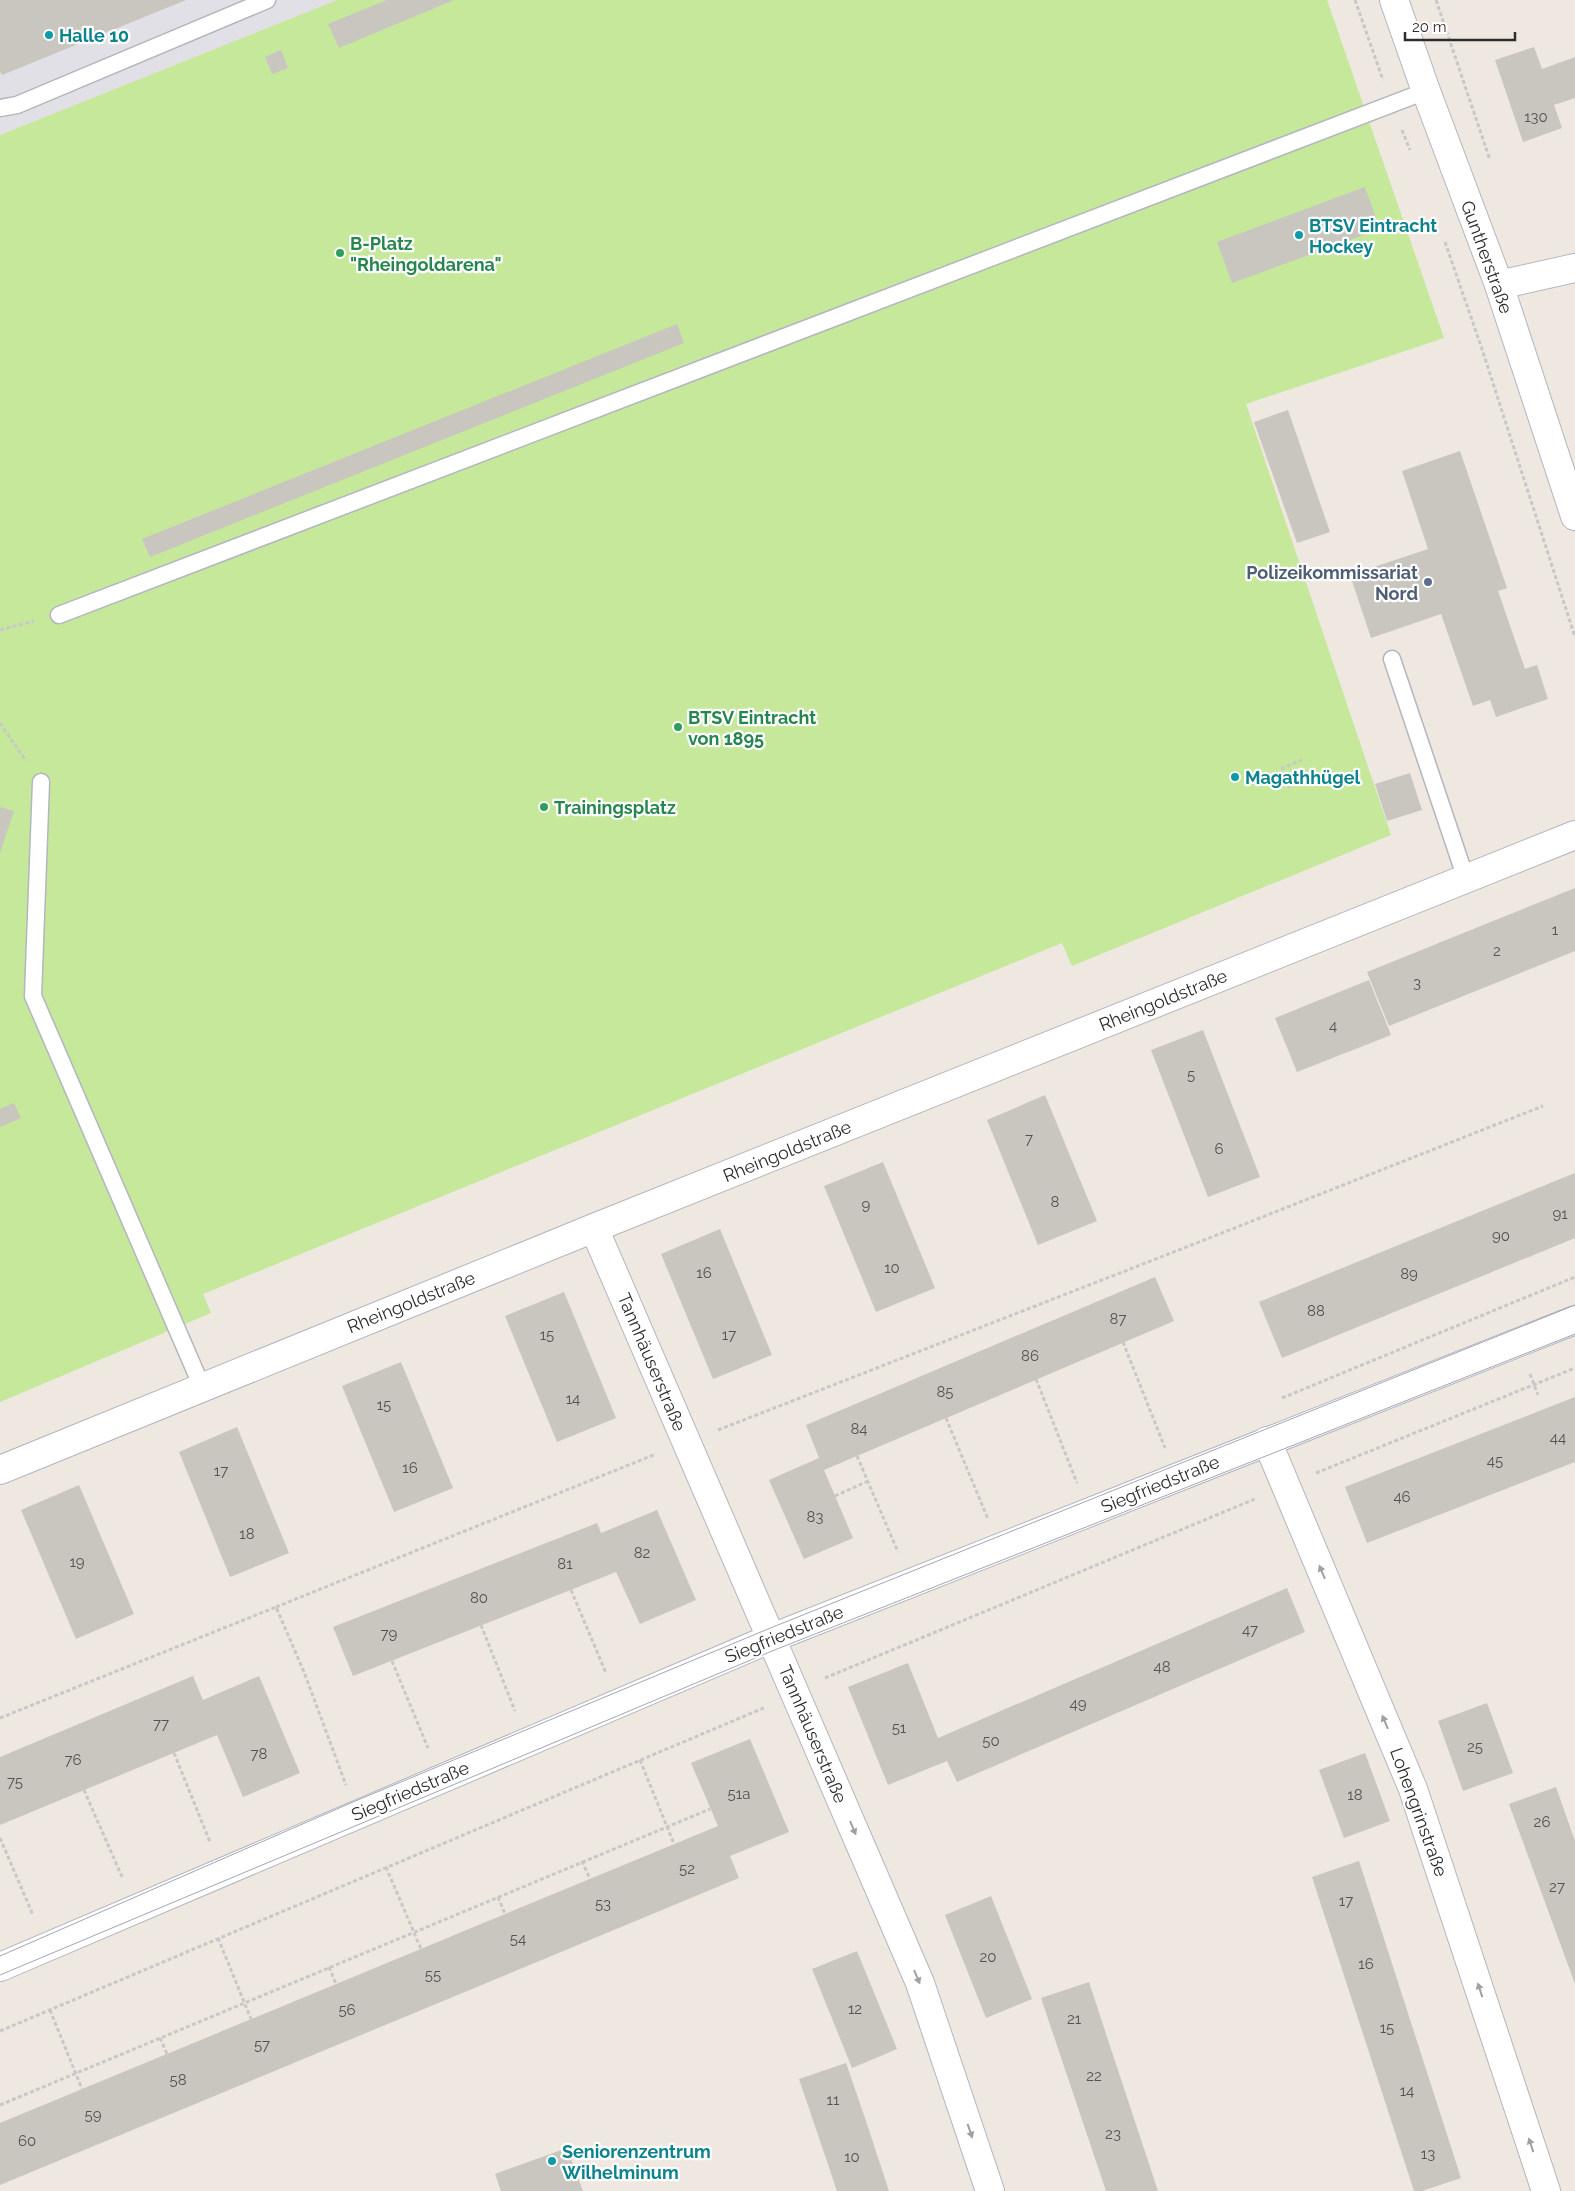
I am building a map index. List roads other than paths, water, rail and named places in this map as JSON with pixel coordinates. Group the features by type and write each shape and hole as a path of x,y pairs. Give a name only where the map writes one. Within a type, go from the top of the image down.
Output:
{"street":[{"name":"Guntherstraße","path":"1394,0 1499,285 1575,516"},
{"path":"1499,285 1575,268"},
{"name":"Rheingoldstraße","path":"0,1470 594,1228 1575,835"},
{"name":"Tannhäuserstraße","path":"594,1228 772,1638 785,1699 920,1983 990,2191"},
{"name":"Siegfriedstraße","path":"0,1967 357,1813 772,1638 1575,1320"},
{"name":"Lohengrinstraße","path":"1267,1441 1413,1789 1546,2191"}],"lane":[{"path":"0,108 18,105 267,0"},
{"path":"59,615 1426,91"},
{"path":"1392,658 1466,879"},
{"path":"41,782 32,996 202,1387"}],"tram line":[{"path":"0,1956 353,1802 768,1629 1575,1305"},
{"path":"0,1975 777,1649 1575,1334"}],"place":[{"name":"Halle 10","path":"49,35"},
{"name":"BTSV Eintracht Hockey","path":"1299,235"},
{"name":"B-Platz \"Rheingoldarena\"","path":"340,253"},
{"name":"Polizeikommissariat Nord","path":"1428,582"},
{"name":"BTSV Eintracht von 1895","path":"678,727"},
{"name":"Magathhügel","path":"1235,777"},
{"name":"Trainingsplatz","path":"544,807"},
{"name":"Seniorenzentrum Wilhelminum","path":"552,2161"}]}
